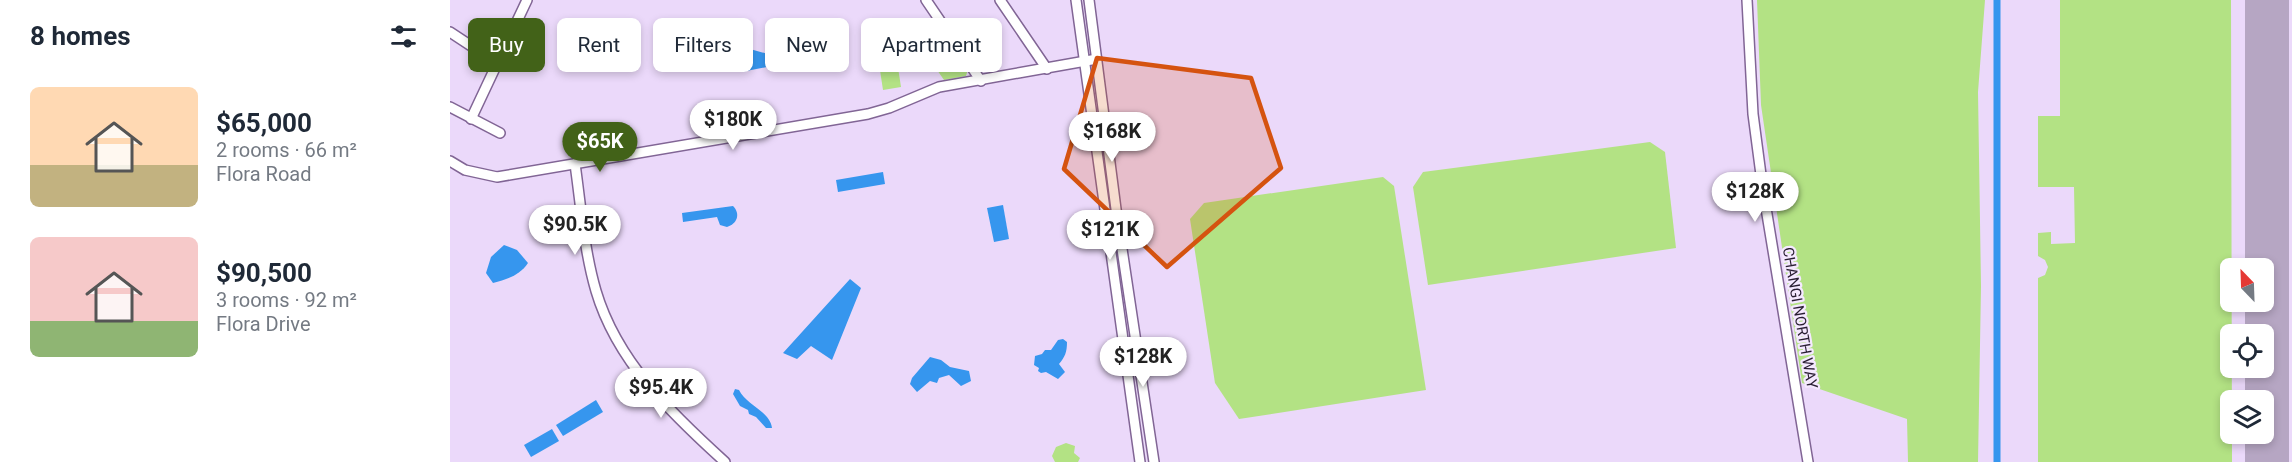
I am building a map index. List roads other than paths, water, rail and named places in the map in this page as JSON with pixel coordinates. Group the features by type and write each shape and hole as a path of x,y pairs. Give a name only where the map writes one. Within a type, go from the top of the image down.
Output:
{"street":[{"path":"926,0 981,81"},
{"path":"1000,0 1047,69"},
{"path":"1076,0 1140,462"},
{"path":"1089,0 1115,201 1154,462"},
{"name":"CHANGI NORTH WAY","path":"1747,0 1753,114 1763,190 1808,462"},
{"path":"517,18 524,1"},
{"path":"450,32 468,44"},
{"path":"450,161 465,170 494,177 868,114 889,108 939,87 1097,59"},
{"path":"471,119 493,72"},
{"path":"450,107 500,133"},
{"path":"575,164 591,273 600,302 618,341 639,375 679,420 724,462"},
{"path":"1119,317 1132,308"}],"water":[{"path":"753,50 765,53 765,67 753,70"},
{"path":"883,172 885,184 838,192 836,180"},
{"path":"1003,205 1009,239 994,242 987,208"},
{"path":"733,206 737,212 737,218 727,227 720,225 717,217 683,222 682,213"},
{"path":"504,245 517,250 528,263 513,276 493,283 486,273 491,257"},
{"path":"850,279 861,288 832,360 811,346 797,359 783,353"},
{"path":"1063,339 1067,342 1067,349 1059,364 1065,372 1058,379 1046,372 1038,371 1039,368 1034,365 1035,356 1042,354 1045,350 1051,350 1058,340"},
{"path":"930,357 941,360 950,367 969,371 971,381 961,386 949,375 939,378 937,383 930,381 917,392 910,384 912,378"},
{"path":"735,389 763,412 772,428 766,428 756,417 749,414 748,410 740,406 733,394"},
{"path":"596,400 603,412 563,436 556,425"},
{"path":"552,429 559,441 531,457 524,445"}],"waterway":[{"path":"1997,0 1997,462"}]}
